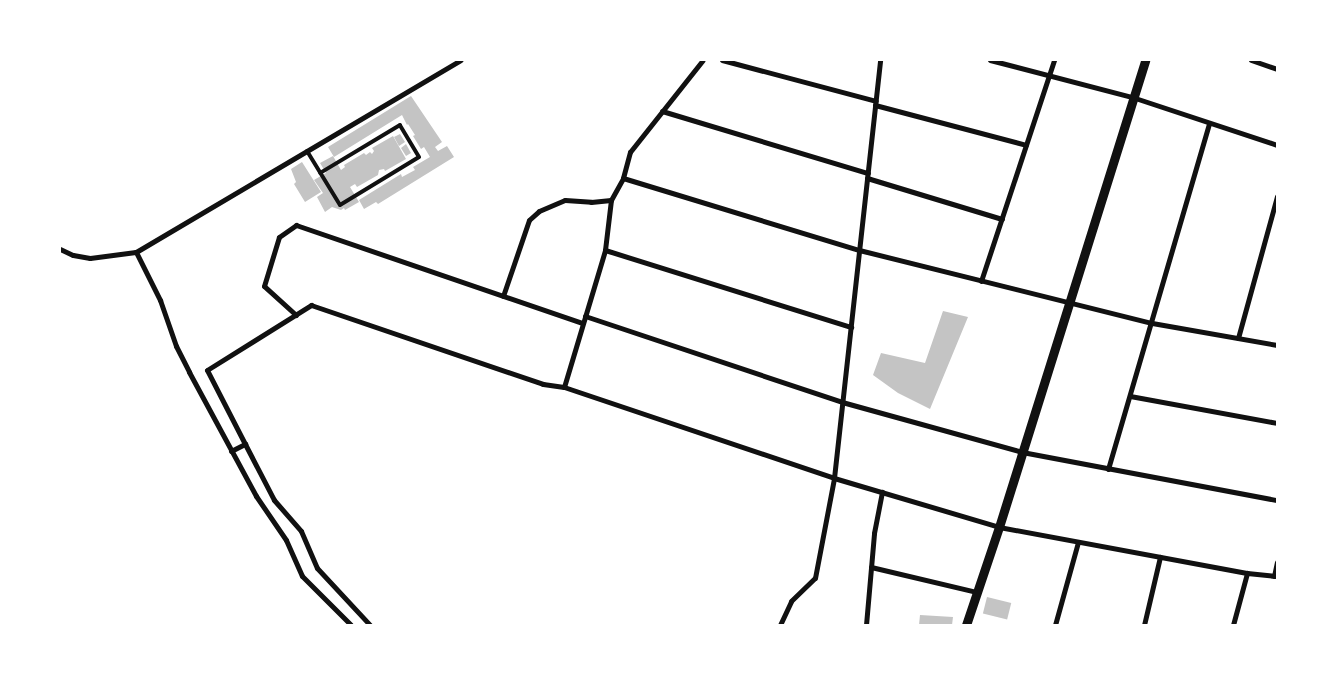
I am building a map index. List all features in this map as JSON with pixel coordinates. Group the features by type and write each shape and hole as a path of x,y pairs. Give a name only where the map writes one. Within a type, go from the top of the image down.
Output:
{"street":[{"path":"60,250 73,256 90,258 136,252 462,60"},
{"path":"564,387 605,250 611,200 622,178 630,152 703,60"},
{"path":"722,60 1026,145"},
{"path":"780,625 791,601 815,578 834,478 880,60"},
{"path":"990,60 1132,97 1277,145"},
{"path":"981,281 1054,60"},
{"path":"966,625 999,527 1145,60"},
{"path":"1251,60 1277,69"},
{"path":"662,112 1002,218"},
{"path":"1108,469 1209,123"},
{"path":"622,178 859,250 1152,323 1277,345"},
{"path":"1238,338 1277,196"},
{"path":"503,296 529,220 539,211 564,200 591,202 611,200"},
{"path":"296,315 264,286 279,237 296,225 583,323"},
{"path":"605,250 850,327"},
{"path":"136,252 160,300 176,346 256,496 286,540 302,576 351,625"},
{"path":"370,625 317,568 301,531 274,500 207,370 311,305 543,384 564,387 834,478 999,527 1247,574 1275,576 1277,562"},
{"path":"585,316 842,402 1022,452 1277,500"},
{"path":"1130,396 1277,423"},
{"path":"231,451 245,444"},
{"path":"866,625 874,533 882,492"},
{"path":"1055,625 1078,542"},
{"path":"1144,625 1160,557"},
{"path":"871,567 977,592"},
{"path":"1233,625 1247,574"}],"lane":[{"path":"307,151 320,173 340,205 419,157 400,124 320,173"}],"building":[{"path":"411,96 442,142 435,147 438,151 447,146 454,157 378,204 376,202 364,209 359,200 401,174 402,177 415,170 413,167 430,157 424,147 421,149 413,136 415,135 402,115 334,157 328,147"},
{"path":"400,134 405,142 399,146 394,137"},
{"path":"393,136 406,159 385,171 384,169 379,170 378,175 357,187 355,184 350,187 359,202 345,210 344,208 341,210 332,207 325,212 317,197 323,193 314,180 326,173 320,163 333,156 341,170 345,167 344,165 364,153 366,155 370,152 372,154 374,151 372,148"},
{"path":"406,144 411,153 406,156 401,148"},
{"path":"302,162 321,192 305,202 294,184 296,182 291,169"},
{"path":"943,311 968,317 930,409 898,393 873,375 881,353 925,363"},
{"path":"987,597 1011,603 1007,620 983,613"},
{"path":"920,615 953,617 952,625 919,625"}]}
